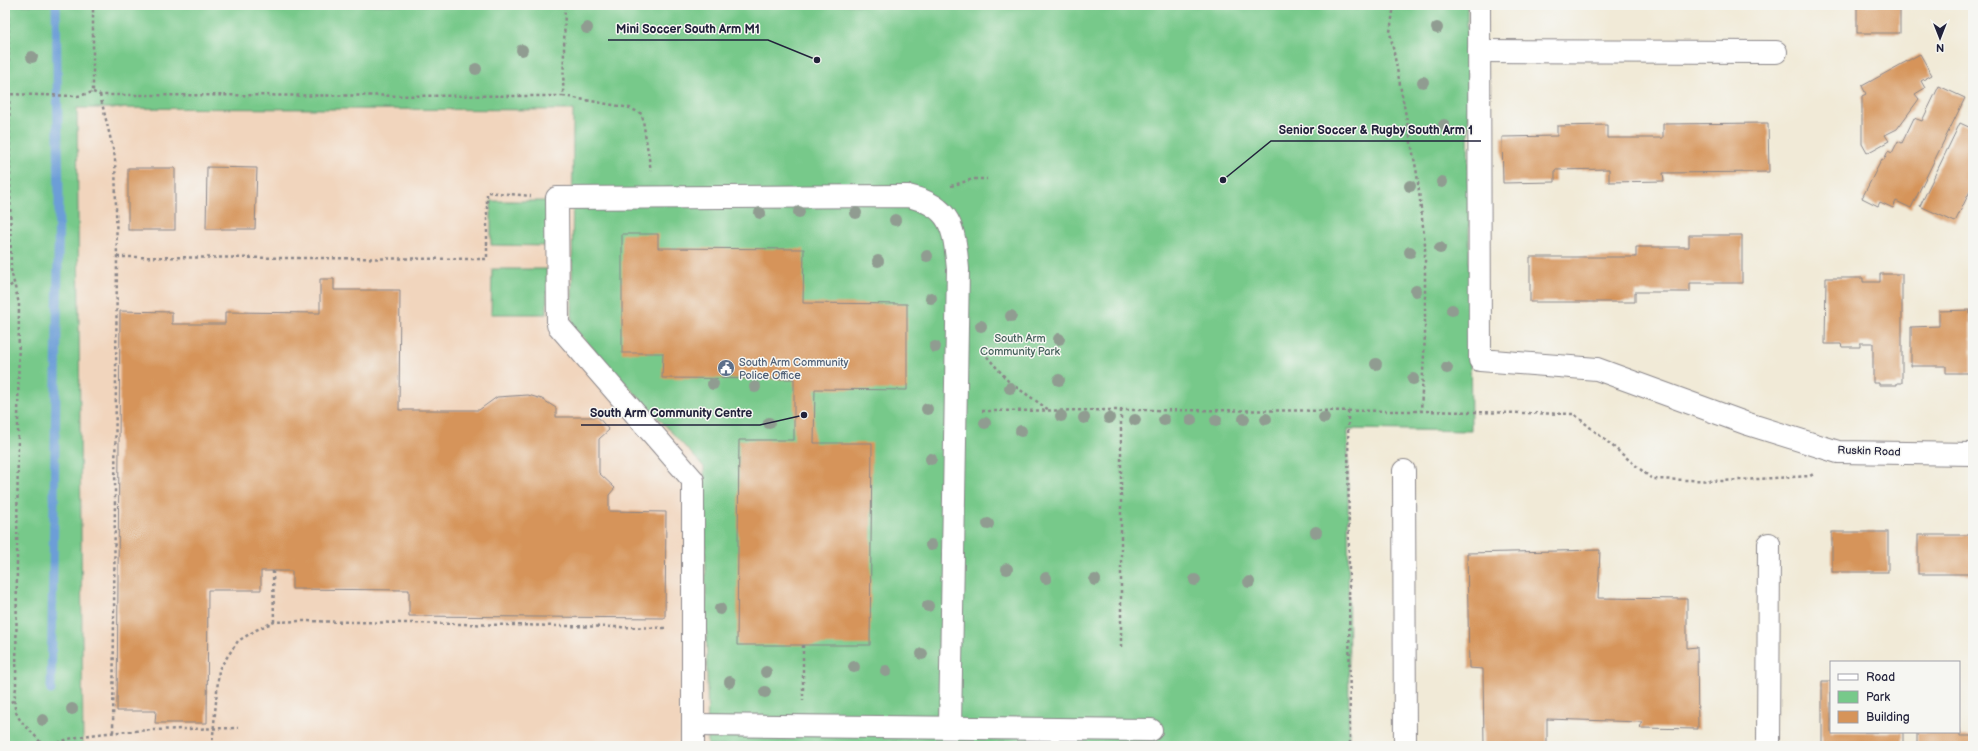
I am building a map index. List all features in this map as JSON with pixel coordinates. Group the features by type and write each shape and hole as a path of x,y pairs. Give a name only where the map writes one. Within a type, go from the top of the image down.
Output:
{"street":[{"path":"1479,5 1479,51 1776,52"},
{"name":"Ruskin Road","path":"1479,51 1480,360 1597,369 1745,423 1838,452 1973,454"},
{"path":"950,728 958,269 953,231 948,220 936,207 921,199 908,196 558,198 558,325 693,480 693,736 803,726 950,728 1151,730"},
{"path":"1404,471 1406,746"},
{"path":"1768,746 1769,544"}],"path":[{"path":"8,5 10,270 19,312 16,688 13,701 15,712 43,746"},
{"path":"93,5 93,92"},
{"path":"564,96 565,5"},
{"path":"1394,5 1390,32 1417,174 1425,244 1425,335 1421,410"},
{"path":"5,94 22,96 78,96 93,92 100,95 564,96 630,108 642,114 656,197"},
{"path":"100,95 116,156 117,257 113,733"},
{"path":"936,207 940,195 950,186 973,179 987,179"},
{"path":"117,257 487,259 487,192 558,198"},
{"path":"5,290 14,283"},
{"path":"978,346 1009,382 1050,410"},
{"path":"956,412 1050,410 1421,410 1574,414 1652,479 1722,481 1810,476 1826,468 1838,452"},
{"path":"1122,410 1122,648"},
{"path":"1348,410 1350,746"},
{"path":"273,571 274,622"},
{"path":"212,746 219,669 238,641 256,630 274,622 310,621 692,628"},
{"path":"803,645 803,726"},
{"path":"5,704 13,701"},
{"path":"53,746 58,741 96,734 238,728"}],"shaded area":[{"path":"77,108 573,110 572,326 704,467 708,746 83,746"}],"green space":[{"name":"South Arm Community Park","path":"5,5 1467,5 1471,431 1348,429 1349,746 708,746 704,467 572,326 573,110 77,108 83,746 5,746"},
{"path":"491,201 547,201 547,246 491,245"},
{"path":"492,269 547,269 547,314 491,314"}],"building":[{"path":"1857,5 1900,5 1900,33 1857,33"},
{"path":"1920,54 1932,75 1921,81 1925,88 1915,94 1919,99 1897,129 1885,135 1889,141 1867,153 1862,144 1862,96 1866,94 1862,86"},
{"path":"1939,86 1965,98 1911,208 1896,201 1893,208 1880,202 1878,206 1862,198 1882,159 1884,160 1888,151 1892,153 1898,141 1902,143 1914,118 1922,121"},
{"path":"1768,123 1769,172 1663,173 1664,181 1609,182 1609,169 1555,170 1555,182 1503,183 1502,137 1557,136 1557,126 1607,125 1607,138 1663,138 1663,124"},
{"path":"1960,123 1973,129 1973,176 1971,181 1973,185 1955,222 1920,206"},
{"path":"207,167 257,168 255,229 206,229"},
{"path":"128,168 175,168 175,230 128,230"},
{"path":"622,234 658,234 658,248 804,249 803,303 907,304 907,390 815,389 814,443 872,443 870,645 737,645 739,440 794,440 794,379 662,378 663,353 622,353"},
{"path":"1689,235 1742,235 1742,283 1690,283 1690,292 1635,292 1635,302 1530,302 1530,257 1636,257 1636,247 1689,247"},
{"path":"1880,274 1902,274 1902,383 1897,383 1897,385 1879,385 1879,383 1873,383 1873,343 1860,343 1860,347 1842,347 1841,344 1825,344 1826,278 1863,278 1863,282 1880,282"},
{"path":"320,279 334,279 334,290 400,290 399,410 479,410 497,397 528,395 542,399 556,408 556,417 598,417 609,430 599,439 599,473 615,488 609,495 609,511 666,512 665,618 409,616 409,590 292,589 292,571 261,571 261,590 208,590 207,723 155,723 156,711 117,711 120,311 172,312 172,324 225,324 225,312 320,313"},
{"path":"1970,310 1971,373 1946,373 1946,366 1911,366 1911,327 1939,326 1939,311"},
{"path":"1832,532 1888,532 1888,572 1832,572"},
{"path":"1918,535 1973,535 1973,574 1918,574"},
{"path":"1600,550 1598,598 1687,599 1687,648 1697,647 1698,729 1640,728 1642,722 1547,719 1547,746 1484,746 1483,669 1469,668 1467,553"},
{"path":"1822,681 1830,681 1830,733 1903,733 1903,746 1822,746"},
{"path":"1917,733 1960,733 1960,736 1973,736 1973,746 1917,746"}],"waterway":[{"path":"51,690 59,200 56,5"}],"place":[{"name":"Mini Soccer South Arm M1","path":"817,60"},
{"name":"Senior Soccer & Rugby South Arm 1","path":"1223,180"},
{"name":"South Arm Community Police Office","path":"726,368"},
{"name":"South Arm Community Centre","path":"804,415"}]}
